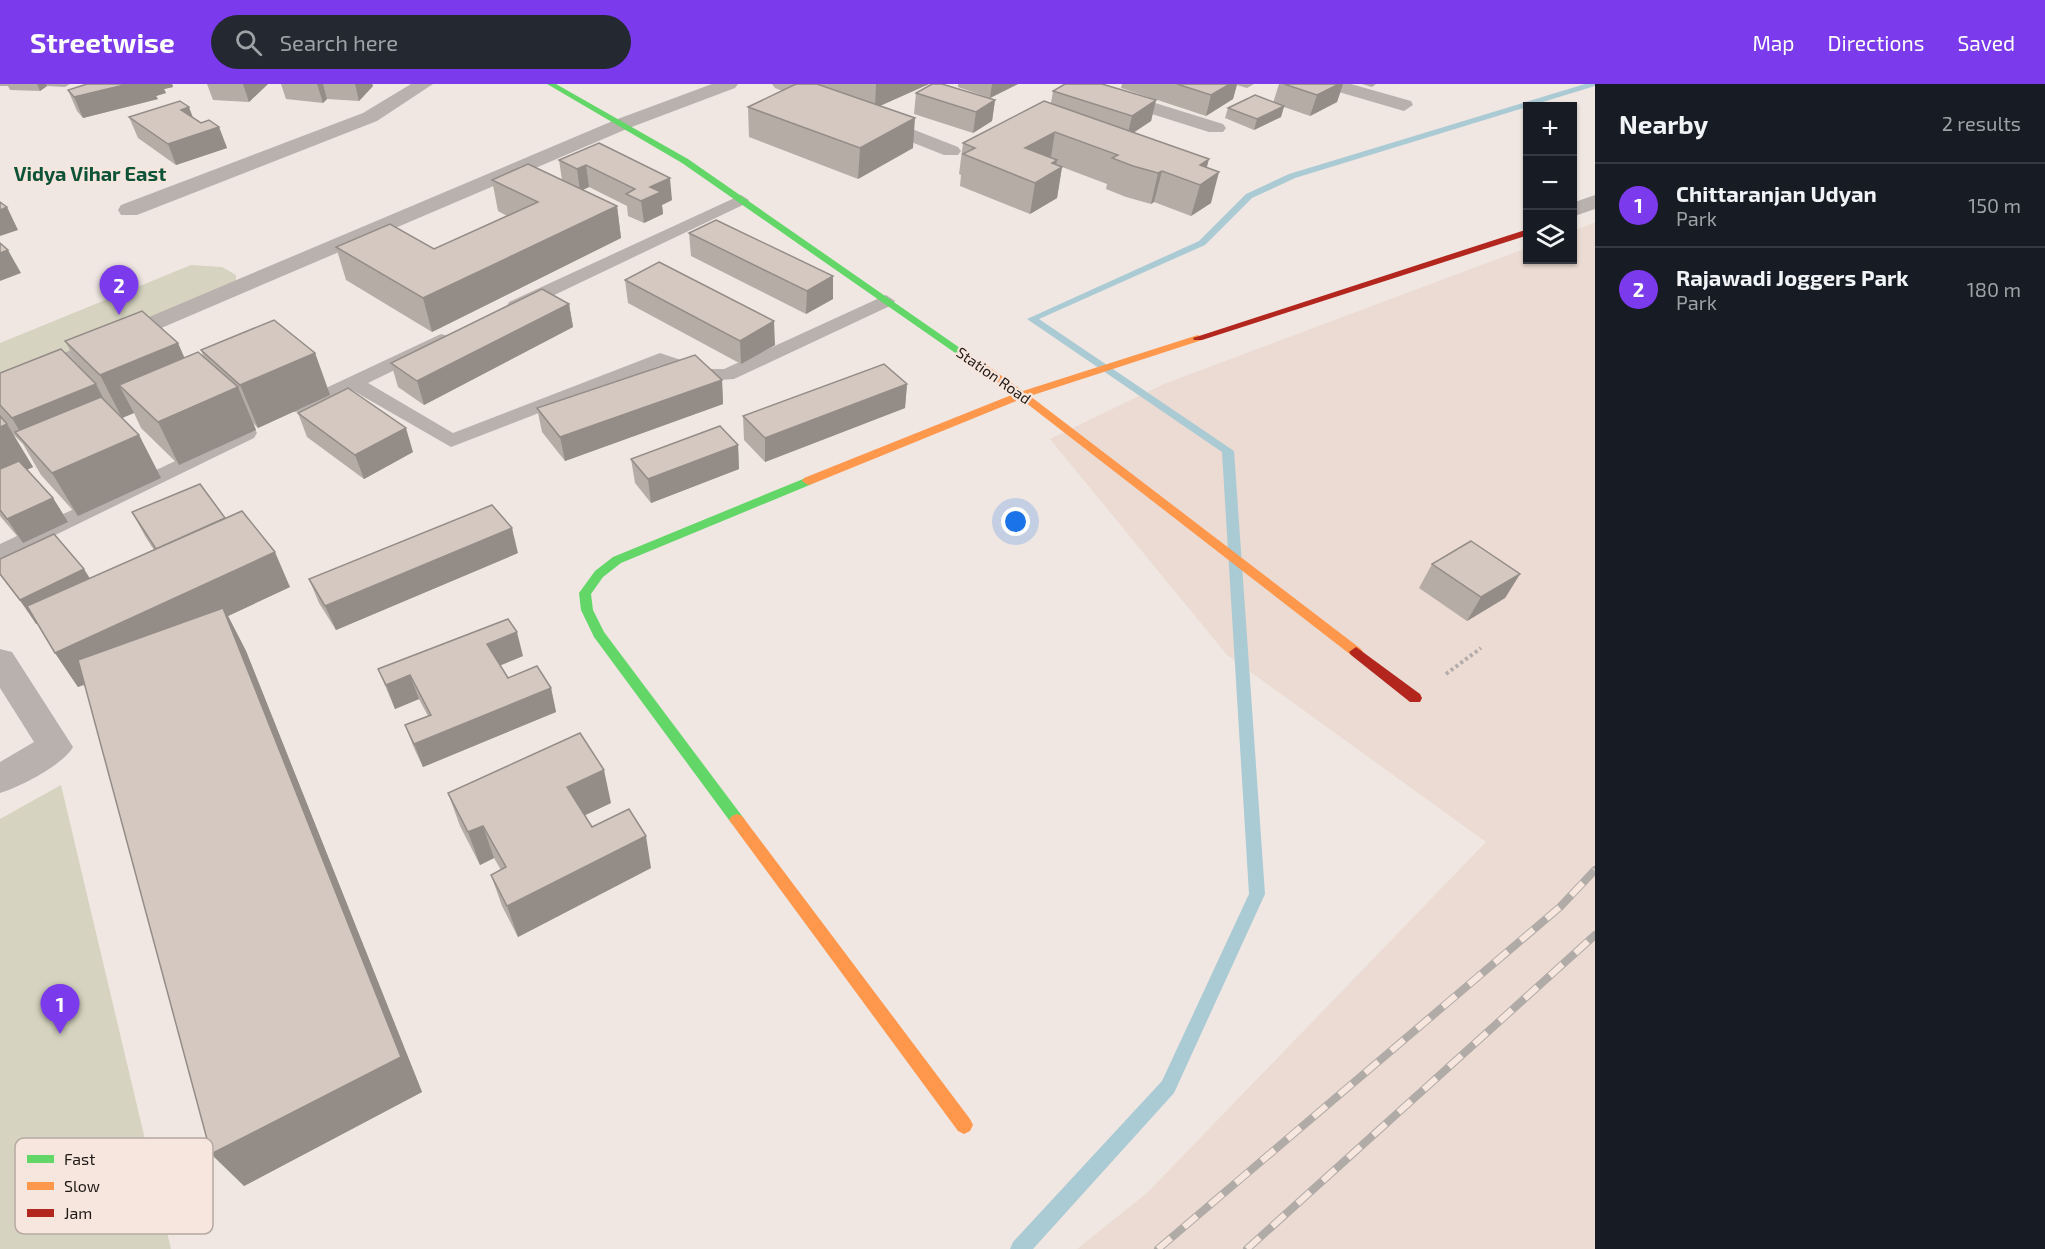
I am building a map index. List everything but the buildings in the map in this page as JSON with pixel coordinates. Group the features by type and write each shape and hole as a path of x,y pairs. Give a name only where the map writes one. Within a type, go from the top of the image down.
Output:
{"street":[{"path":"129,210 370,117 424,84"},
{"name":"Station Road","path":"550,84 685,161 1022,394 1415,698"},
{"path":"0,389 622,124 729,84"},
{"path":"781,84 951,151"},
{"path":"1075,84 1216,128"},
{"path":"1330,84 1404,105"},
{"path":"1574,210 1595,201"},
{"path":"964,1125 599,634 587,610 585,593 599,574 617,560 690,528 1022,394 1523,233"},
{"path":"0,661 55,747 0,779"}],"lane":[{"path":"493,316 741,200"},
{"path":"352,382 451,441 660,359 706,375 728,375 886,301"},
{"path":"0,554 461,330"}],"path":[{"path":"1415,698 1482,648"}],"shaded area":[{"path":"1595,222 1595,1249 1077,1249 1147,1193 1486,842 1227,655 1050,439 1164,384 1523,249 1523,264 1577,264 1577,229"},
{"path":"191,265 222,267 236,275 236,288 0,387 0,343"},
{"path":"61,785 145,1138 15,1138 15,1234 167,1234 171,1249 0,1249 0,819"}],"waterway":[{"path":"1020,1249 1168,1087 1257,894 1228,451 1032,319 1202,243 1249,196 1292,176 1593,84"}],"railway":[{"path":"1158,1249 1560,907 1595,870"},
{"path":"1247,1249 1595,935"}],"traffic: fast":[{"path":"551,84 685,161 978,364"},
{"path":"737,820 599,634 587,610 585,593 599,574 617,560 808,481"}],"traffic: slow":[{"path":"808,481 1022,395 1198,338"},
{"path":"978,364 1022,395 1356,652"},
{"path":"737,820 964,1125"}],"traffic: jam":[{"path":"1198,338 1523,234"},
{"path":"1356,652 1415,698"}],"place":[{"name":"Rajawadi Joggers Park","path":"119,315"},
{"name":"Chittaranjan Udyan","path":"60,1034"}],"district":[{"name":"Vidya Vihar East","path":"90,173"}]}
